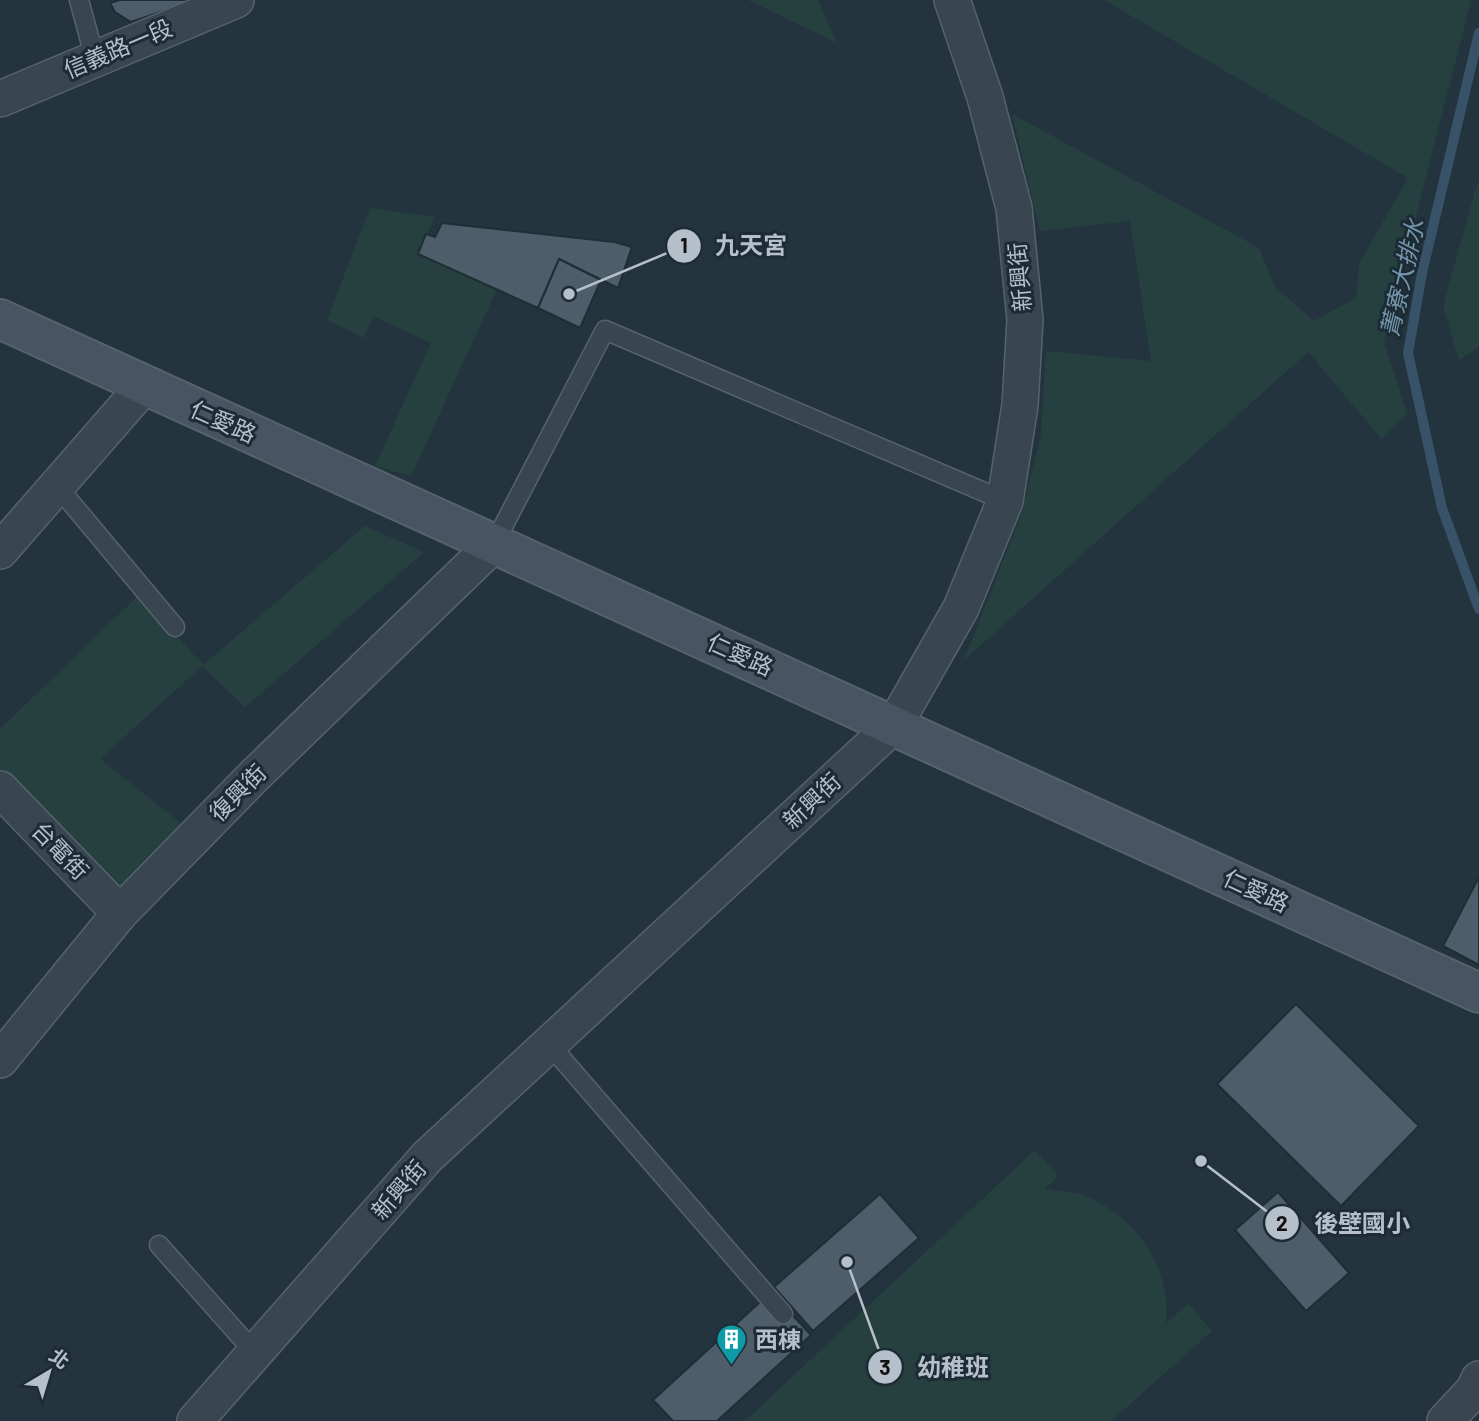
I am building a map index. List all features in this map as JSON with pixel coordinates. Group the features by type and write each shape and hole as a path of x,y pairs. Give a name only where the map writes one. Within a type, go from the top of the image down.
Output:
{"street":[{"name":"信義路一段","path":"0,99 236,0"},
{"name":"新興街","path":"195,1421 427,1157 895,724 961,608 1005,501 1020,405 1025,320 1014,208 985,97 952,0"},
{"name":"仁愛路","path":"0,319 895,724 1479,993"},
{"path":"0,551 144,386"},
{"name":"復興街","path":"0,1060 120,912 254,776 494,544"},
{"name":"台電街","path":"0,789 120,912"},
{"path":"1445,1421 1477,1389"}],"lane":[{"path":"79,0 95,59"},
{"path":"494,544 605,330 1005,501"},
{"path":"57,486 175,627"},
{"path":"549,1044 783,1314"},
{"path":"159,1245 256,1354"}],"green space":[{"path":"748,0 818,0 837,43"},
{"path":"1104,0 1471,0 1384,342 1407,414 1382,439 1308,352 964,660 1021,515 1041,435 1046,351 1151,361 1130,221 1040,231 1012,114 1259,248 1275,287 1314,321 1356,298 1359,264 1408,178"},
{"path":"1479,177 1479,347 1459,360 1443,306"},
{"path":"370,208 435,217 418,252 497,289 411,476 375,466 431,343 373,316 364,338 327,320"},
{"path":"365,526 424,552 245,707 202,666 100,759 188,829 127,897 0,770 0,729 139,595 203,665"},
{"path":"1035,1150 1058,1176 1045,1189 1083,1195 1102,1204 1134,1229 1146,1245 1163,1281 1166,1323 1188,1304 1212,1331 1111,1421 745,1421"}],"building":[{"path":"120,0 190,2 131,22 115,12 110,3"},
{"path":"442,223 614,242 632,247 618,288 559,259 538,308 418,254 426,234 435,237"},
{"path":"559,259 601,280 580,328 538,308"},
{"path":"1479,877 1479,965 1443,946"},
{"path":"1296,1004 1419,1126 1341,1206 1217,1084"},
{"path":"1278,1192 1349,1273 1306,1311 1235,1230"},
{"path":"880,1194 919,1238 813,1331 774,1287"},
{"name":"西棟","path":"771,1292 811,1335 717,1421 673,1421 653,1400"}],"waterway":[{"name":"菁寮大排水","path":"1479,33 1422,273 1408,353 1442,508 1479,609"}],"place":[{"name":"九天宮","path":"569,294"},
{"name":"後壁國小","path":"1201,1161"},
{"name":"幼稚班","path":"847,1262"},
{"name":"西棟","path":"732,1367"}]}
